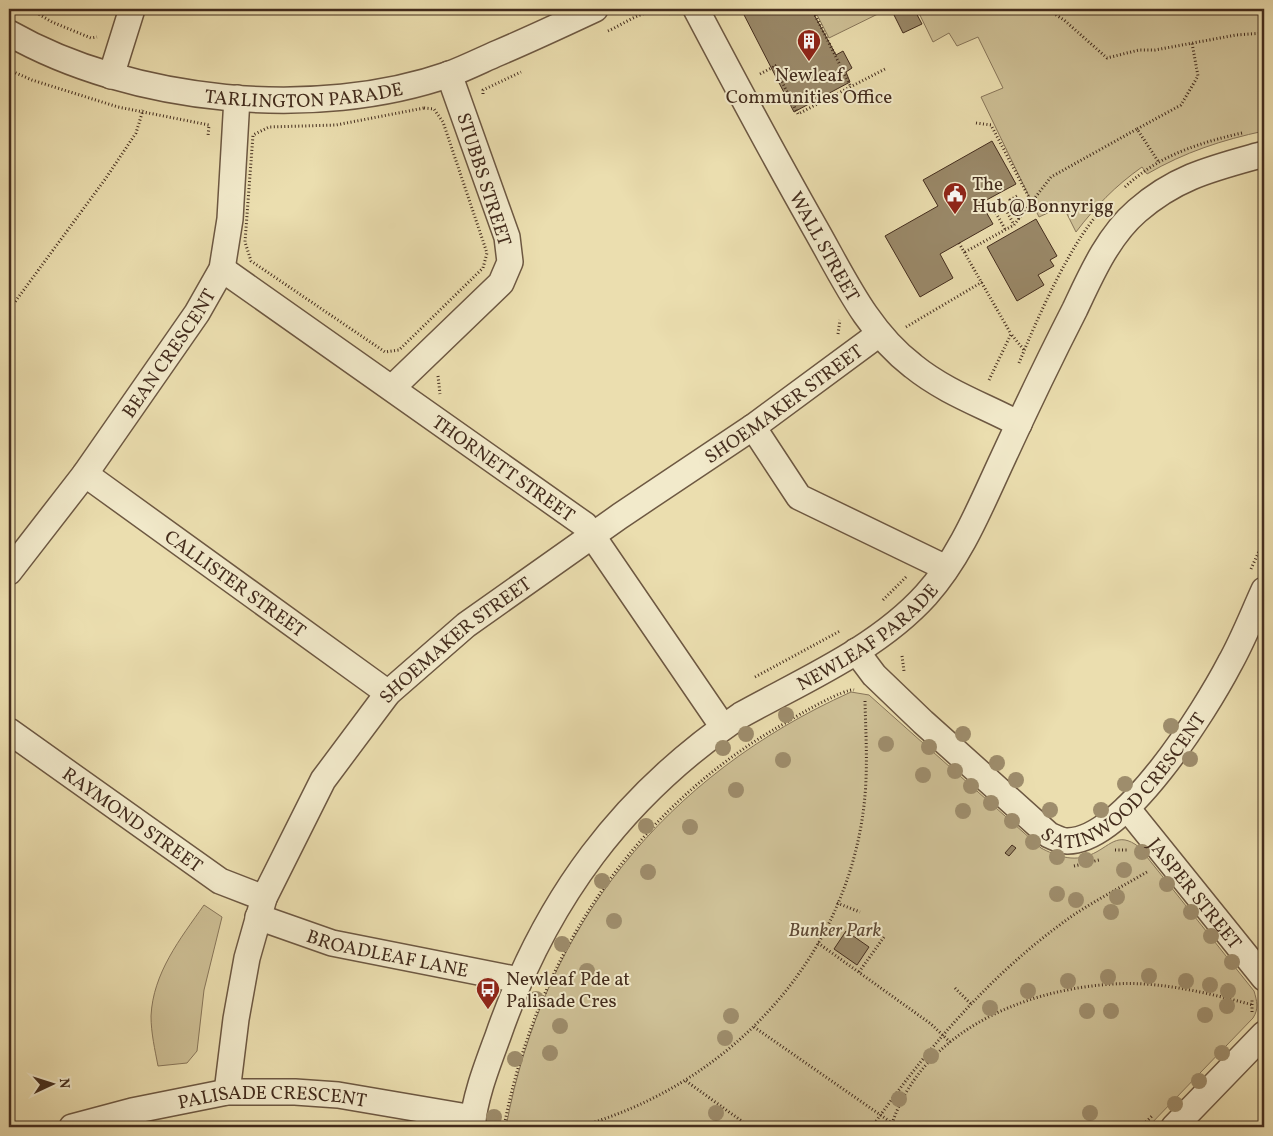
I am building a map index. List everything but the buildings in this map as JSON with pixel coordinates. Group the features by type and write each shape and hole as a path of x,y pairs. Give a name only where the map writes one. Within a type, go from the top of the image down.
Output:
{"street":[{"path":"111,76 132,9"},
{"name":"TARLINGTON PARADE","path":"9,33 40,49 111,76 149,85 237,98 333,98 392,89 449,74 595,9"},
{"name":"WALL STREET","path":"696,9 776,160 860,307 879,334 912,366 950,392 1019,424"},
{"name":"STUBBS STREET","path":"393,387 492,293 504,278 510,262 507,237 449,74"},
{"name":"BEAN CRESCENT","path":"9,572 85,474 197,313 222,269 230,219 237,98"},
{"name":"NEWLEAF PARADE","path":"473,1123 486,1069 519,980 559,903 607,834 692,752 723,727 856,651 901,619 926,595 946,568 974,522 1019,424 1096,268 1113,239 1136,212 1190,175 1264,154"},
{"name":"THORNETT STREET","path":"222,269 393,387 585,525 723,727"},
{"name":"SHOEMAKER STREET","path":"227,1092 236,1019 261,907 323,780 388,693 466,625 753,427 879,334"},
{"path":"753,427 799,497 946,568"},
{"name":"CALLISTER STREET","path":"85,474 388,693"},
{"name":"SATINWOOD CRESCENT","path":"856,651 874,675 1049,835 1066,841 1079,839 1102,829 1128,808 1166,764 1207,704 1231,662 1264,590"},
{"name":"RAYMOND STREET","path":"9,731 220,881 261,907"},
{"name":"JASPER STREET","path":"1128,808 1264,978"},
{"name":"BROADLEAF LANE","path":"261,907 332,943 519,980"},
{"path":"1174,1127 1264,1034"},
{"name":"PALISADE CRESCENT","path":"72,1127 132,1111 227,1092 295,1092 338,1095 473,1123"}],"path":[{"path":"30,9 52,22 92,38 103,36"},
{"path":"812,9 851,87"},
{"path":"1047,9 1064,20 1107,58 1139,50 1155,50 1236,35 1264,33"},
{"path":"965,252 1014,225 1051,178 1180,104 1198,76 1192,43"},
{"path":"760,74 776,66 798,114 887,68"},
{"path":"9,310 106,178 136,133 149,85"},
{"path":"482,97 483,90"},
{"path":"263,130 254,135 245,242 252,262 385,352 399,350 483,268 487,253 443,122 434,109"},
{"path":"976,123 992,125 1032,203"},
{"path":"208,143 209,125"},
{"path":"1137,129 1158,161"},
{"path":"1019,219 1010,200 1017,196 1025,212"},
{"path":"1005,230 992,206 1002,202 1014,225"},
{"path":"959,243 1011,334 1024,350"},
{"path":"906,327 982,282"},
{"path":"989,380 1011,334"},
{"path":"438,373 440,395 448,400"},
{"path":"876,605 911,572"},
{"path":"751,680 849,626"},
{"path":"902,656 904,676"},
{"path":"504,1127 518,1065 531,1025 560,960 602,890 628,855 650,828 710,773 773,729 853,688"},
{"path":"578,1127 652,1099 686,1081 721,1056 754,1027 791,985 818,943 837,903 861,828 868,762 865,700"},
{"path":"872,1127 909,1075 942,1036 1018,960 1075,915 1147,872"},
{"path":"837,903 860,912"},
{"path":"859,972 884,937"},
{"path":"818,943 931,1024 950,1042"},
{"path":"754,1027 892,1125 908,1090 923,1070 950,1042 975,1024 1005,1009 1042,995 1115,984 1150,985 1180,989 1253,1005"},
{"path":"955,988 972,1005"},
{"path":"686,1081 750,1127"}],"green space":[{"path":"814,9 888,9 829,38"},
{"path":"917,9 1264,9 1264,131 1233,138 1204,148 1175,159 1147,174 1142,167 1106,197 1076,232 1063,206 1039,217 981,97 1003,88 978,37 957,46 949,33 933,42"},
{"name":"Bunker Park","path":"851,692 869,695 1041,848 1059,856 1077,858 1097,852 1119,840 1131,842 1139,847 1254,991 1257,1005 1253,1018 1148,1127 506,1127 524,1054 550,986 583,923 623,865 670,813 724,767 785,726"},
{"path":"204,905 222,917 204,990 197,1051 187,1063 158,1066 152,1035 151,1016 157,985 169,957"}],"place":[{"name":"Newleaf Communities Office","path":"809,62"},
{"name":"The Hub@Bonnyrigg","path":"955,215"},
{"name":"Newleaf Pde at Palisade Cres","path":"488,1010"}]}
